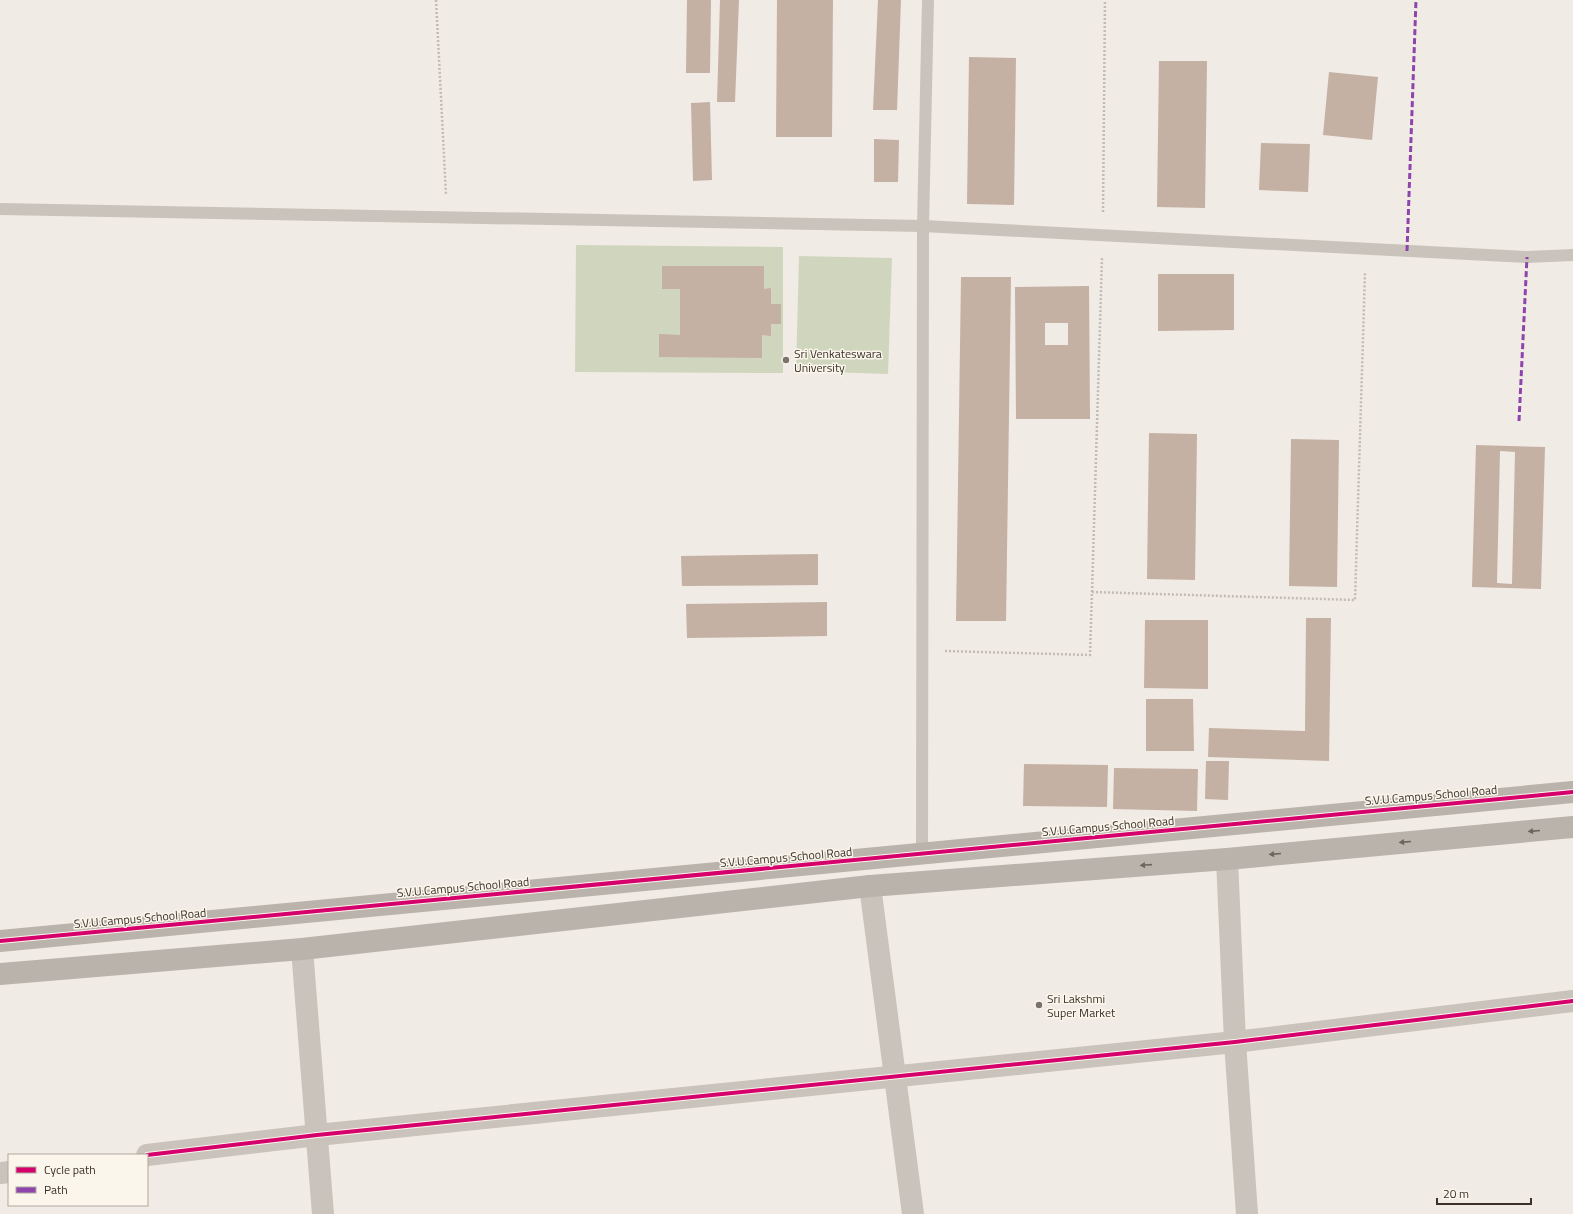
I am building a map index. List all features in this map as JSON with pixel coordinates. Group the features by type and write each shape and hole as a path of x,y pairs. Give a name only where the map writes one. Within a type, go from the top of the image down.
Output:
{"street":[{"name":"S.V.U.Campus School Road","path":"0,941 1573,792"},
{"path":"0,974 302,948 870,886 1227,859 1573,827"},
{"path":"1227,859 1235,1042 1247,1214"},
{"path":"870,886 912,1214"},
{"path":"302,948 323,1214"},
{"path":"148,1155 317,1135 1235,1042 1573,1001"}],"lane":[{"path":"922,854 924,226 928,0"},
{"path":"0,209 924,226 1527,257 1573,255"}],"path":[{"path":"436,0 447,218"},
{"path":"923,650 1090,655 1102,235 1105,0"},
{"path":"1092,592 1356,600 1365,249"}],"green space":[{"path":"576,245 783,247 783,373 575,372"},
{"path":"799,256 892,258 888,374 796,371"}],"building":[{"path":"687,0 711,0 710,73 686,73"},
{"path":"720,0 739,0 735,102 717,102"},
{"path":"777,0 833,0 832,137 776,137"},
{"path":"878,0 901,0 897,110 873,110"},
{"path":"969,57 1016,58 1014,205 967,204"},
{"path":"1159,61 1207,61 1205,208 1157,207"},
{"path":"1329,72 1378,77 1372,140 1323,135"},
{"path":"710,102 712,180 693,181 691,103"},
{"path":"874,139 899,140 898,182 874,182"},
{"path":"1261,143 1310,144 1308,192 1259,190"},
{"path":"662,266 764,266 764,289 771,288 771,304 781,304 781,324 771,324 771,336 762,335 762,358 659,357 659,334 680,335 680,289 662,289"},
{"path":"1158,274 1234,274 1234,330 1158,331"},
{"path":"961,277 1011,277 1006,621 956,621"},
{"path":"1089,286 1090,419 1016,419 1015,287","holes":["1045,323 1068,323 1068,345 1045,345"]},
{"path":"1149,433 1197,434 1195,580 1147,579"},
{"path":"1291,439 1339,440 1337,587 1289,586"},
{"path":"1476,445 1545,447 1541,589 1472,587","holes":["1500,451 1515,452 1512,584 1497,583"]},
{"path":"818,554 818,585 682,586 681,556"},
{"path":"827,602 827,636 687,638 686,604"},
{"path":"1306,618 1331,618 1329,761 1208,757 1209,728 1305,731"},
{"path":"1145,620 1208,620 1208,689 1144,688"},
{"path":"1146,699 1193,699 1194,751 1146,751"},
{"path":"1206,761 1229,761 1228,800 1205,799"},
{"path":"1024,764 1108,765 1107,807 1023,806"},
{"path":"1114,768 1198,769 1197,811 1113,809"}],"marked path":[{"path":"1407,251 1416,0"},
{"path":"1519,421 1527,257"}],"cycle path":[{"path":"0,941 1573,792"},
{"path":"148,1155 317,1135 1235,1042 1573,1001"}],"place":[{"name":"Sri Venkateswara University","path":"786,360"},
{"name":"Sri Lakshmi Super Market","path":"1039,1005"}]}
